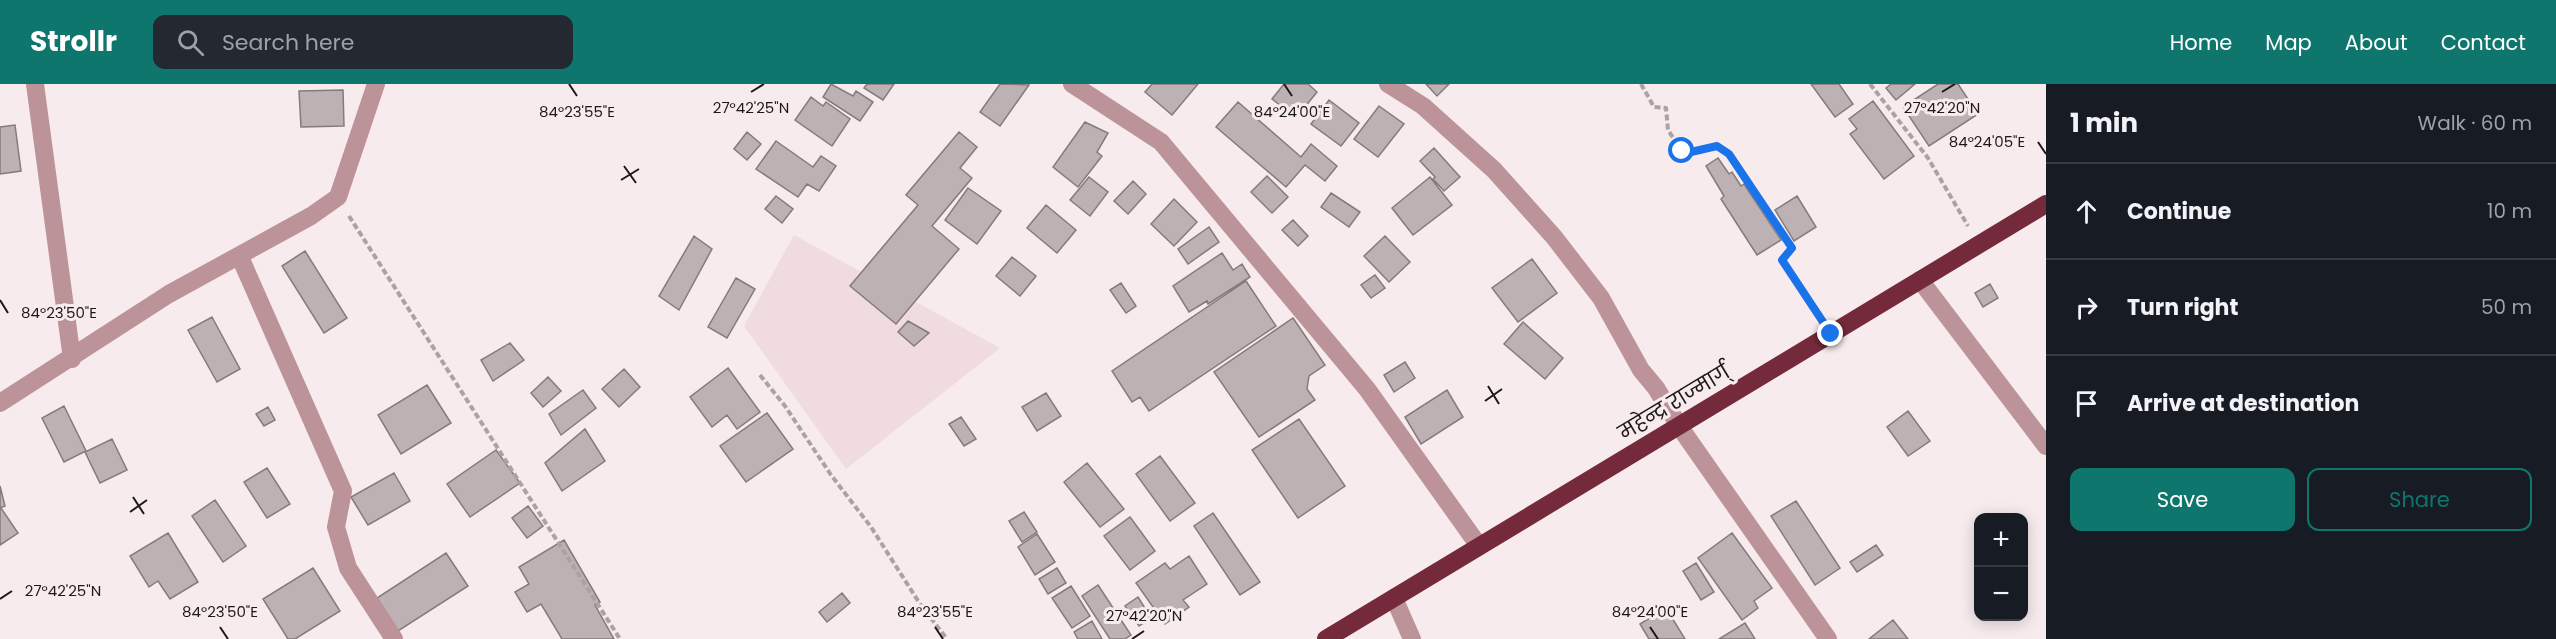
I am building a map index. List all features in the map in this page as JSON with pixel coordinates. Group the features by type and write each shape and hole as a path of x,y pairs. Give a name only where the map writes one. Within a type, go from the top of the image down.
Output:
{"highway":[{"name":"महेन्द्र राज्मार्ग्","path":"1326,639 2046,204"}],"street":[{"path":"35,84 72,359"},
{"path":"0,403 72,359 170,294 240,257 311,216 338,197 376,84"},
{"path":"1072,84 1161,142 1367,389 1479,546"},
{"path":"1388,84 1423,106 1494,170 1554,237 1601,298 1641,370 1656,388 1679,426 1828,639"},
{"path":"240,257 343,491 336,526 348,568 394,639"},
{"path":"1920,280 2046,446"},
{"path":"1394,598 1412,639"}],"path":[{"path":"1641,84 1654,107 1666,108 1668,130 1682,151 1691,152 1717,146 1729,154 1792,248 1782,260 1831,334"},
{"path":"1870,84 1928,158 1979,245"},
{"path":"338,197 620,639"},
{"path":"760,375 785,406 831,475 871,527 920,604 947,639"}],"shaded area":[{"path":"794,235 1000,348 846,469 744,326"}],"building":[{"path":"831,84 853,96 856,91 873,102 860,121 823,97"},
{"path":"867,84 894,84 883,100 864,88"},
{"path":"1000,84 1029,85 1000,126 980,112"},
{"path":"1152,84 1198,84 1172,115 1145,92"},
{"path":"1284,84 1308,84 1317,92 1296,118 1272,99"},
{"path":"1426,84 1449,84 1437,96"},
{"path":"1811,84 1839,84 1853,104 1835,117"},
{"path":"1891,84 1915,84 1896,100 1886,88"},
{"path":"1938,84 1958,84 1978,114 1929,146 1903,107"},
{"path":"343,90 344,126 301,127 299,91"},
{"path":"811,97 823,106 826,102 850,119 832,146 795,120"},
{"path":"1329,100 1359,123 1341,146 1311,124"},
{"path":"1873,101 1914,156 1884,179 1850,134 1857,129 1849,119"},
{"path":"1238,102 1301,157 1311,144 1337,166 1325,181 1305,165 1286,187 1216,127"},
{"path":"1379,106 1404,124 1378,157 1354,139"},
{"path":"1085,122 1108,133 1097,152 1102,156 1078,187 1053,167"},
{"path":"15,125 21,171 0,174 0,127"},
{"path":"747,132 761,144 747,160 734,149"},
{"path":"959,132 977,147 960,168 972,178 932,226 959,249 896,324 850,286 918,205 906,195"},
{"path":"776,141 813,167 821,156 836,166 819,191 807,184 798,197 756,169"},
{"path":"1434,148 1460,177 1444,191 1420,161"},
{"path":"1718,158 1729,174 1732,172 1741,186 1744,184 1781,240 1757,255 1721,199 1724,196 1706,166"},
{"path":"1267,176 1288,197 1272,213 1251,192"},
{"path":"1089,177 1108,192 1090,216 1070,200"},
{"path":"1430,177 1452,205 1413,235 1392,208"},
{"path":"1133,181 1146,194 1128,214 1114,201"},
{"path":"968,188 1001,211 977,244 945,220"},
{"path":"1331,193 1360,212 1349,227 1321,207"},
{"path":"776,196 793,209 782,223 765,209"},
{"path":"1797,196 1816,227 1794,241 1775,210"},
{"path":"1174,199 1197,222 1174,246 1151,224"},
{"path":"1046,205 1076,230 1057,253 1027,228"},
{"path":"1293,220 1308,236 1298,246 1282,230"},
{"path":"1209,227 1219,242 1188,264 1178,249"},
{"path":"694,236 712,249 679,310 659,296"},
{"path":"1385,236 1410,262 1389,282 1364,256"},
{"path":"305,251 347,318 324,333 282,266"},
{"path":"1222,253 1233,270 1242,264 1250,277 1208,304 1207,301 1189,312 1173,286"},
{"path":"1012,257 1036,276 1020,296 996,276"},
{"path":"1532,259 1557,293 1518,322 1492,288"},
{"path":"1375,275 1385,288 1371,298 1361,285"},
{"path":"736,278 755,289 727,338 708,327"},
{"path":"1246,281 1276,326 1149,411 1140,397 1132,402 1112,371"},
{"path":"1121,283 1136,306 1126,313 1110,290"},
{"path":"1990,284 1998,298 1983,307 1975,293"},
{"path":"212,317 240,369 217,382 188,330"},
{"path":"1293,318 1325,365 1309,376 1307,389 1315,400 1259,437 1214,372"},
{"path":"908,321 929,333 914,346 898,332"},
{"path":"1523,322 1563,358 1545,379 1504,344"},
{"path":"510,343 524,360 493,381 481,360"},
{"path":"1405,362 1415,378 1394,392 1384,375"},
{"path":"728,368 760,412 737,429 727,415 712,427 690,397"},
{"path":"624,369 640,387 619,407 602,389"},
{"path":"548,377 561,391 543,407 531,393"},
{"path":"427,385 451,423 401,454 378,415"},
{"path":"583,390 596,408 561,435 549,414"},
{"path":"1447,390 1463,417 1421,444 1405,417"},
{"path":"1046,393 1061,416 1037,431 1022,407"},
{"path":"64,406 86,451 64,462 42,418"},
{"path":"268,407 275,420 264,426 256,414"},
{"path":"1908,411 1930,441 1908,456 1887,427"},
{"path":"767,413 793,449 746,482 720,446"},
{"path":"961,417 976,439 964,446 949,424"},
{"path":"1299,419 1345,486 1298,518 1252,450"},
{"path":"585,429 605,461 562,491 545,463"},
{"path":"112,439 127,470 100,483 85,452"},
{"path":"496,450 520,483 470,517 447,484"},
{"path":"1160,456 1195,503 1170,521 1136,474"},
{"path":"1087,463 1124,509 1100,527 1064,482"},
{"path":"267,468 290,504 267,518 244,482"},
{"path":"394,473 410,501 368,525 351,497"},
{"path":"0,486 5,506 0,508"},
{"path":"215,500 246,546 223,562 192,516"},
{"path":"1796,501 1840,568 1815,585 1771,516"},
{"path":"528,506 543,526 527,538 512,518"},
{"path":"0,509 18,533 0,545"},
{"path":"1024,512 1037,532 1022,542 1009,521"},
{"path":"1213,513 1260,582 1240,595 1194,526"},
{"path":"1130,517 1155,551 1130,570 1104,536"},
{"path":"168,533 198,582 170,599 158,581 149,587 130,556"},
{"path":"1732,533 1772,588 1754,601 1758,608 1742,620 1698,558"},
{"path":"1037,534 1055,562 1035,575 1018,547"},
{"path":"564,540 600,602 595,605 614,639 562,639 541,604 527,612 515,592 529,584 519,567"},
{"path":"1876,545 1883,555 1857,572 1850,562"},
{"path":"446,553 468,586 398,631 377,598"},
{"path":"1189,556 1207,584 1183,600 1189,607 1165,624 1136,583 1165,563 1170,569"},
{"path":"1696,563 1714,592 1701,600 1683,571"},
{"path":"313,568 340,611 295,639 288,639 263,599"},
{"path":"1057,568 1066,583 1048,594 1039,579"},
{"path":"1098,585 1131,635 1125,639 1110,639 1082,596"},
{"path":"1071,586 1090,616 1072,628 1052,598"},
{"path":"842,593 850,603 827,622 819,612"},
{"path":"1138,597 1151,618 1139,626 1125,606"},
{"path":"1666,608 1685,639 1649,639 1640,624"},
{"path":"1893,620 1908,639 1869,639"},
{"path":"1092,621 1102,639 1078,639 1074,632"},
{"path":"1745,623 1755,639 1719,639"}],"route":[{"path":"1682,151 1691,152 1717,146 1729,154 1792,248 1782,260 1805,298 1831,334"}]}
